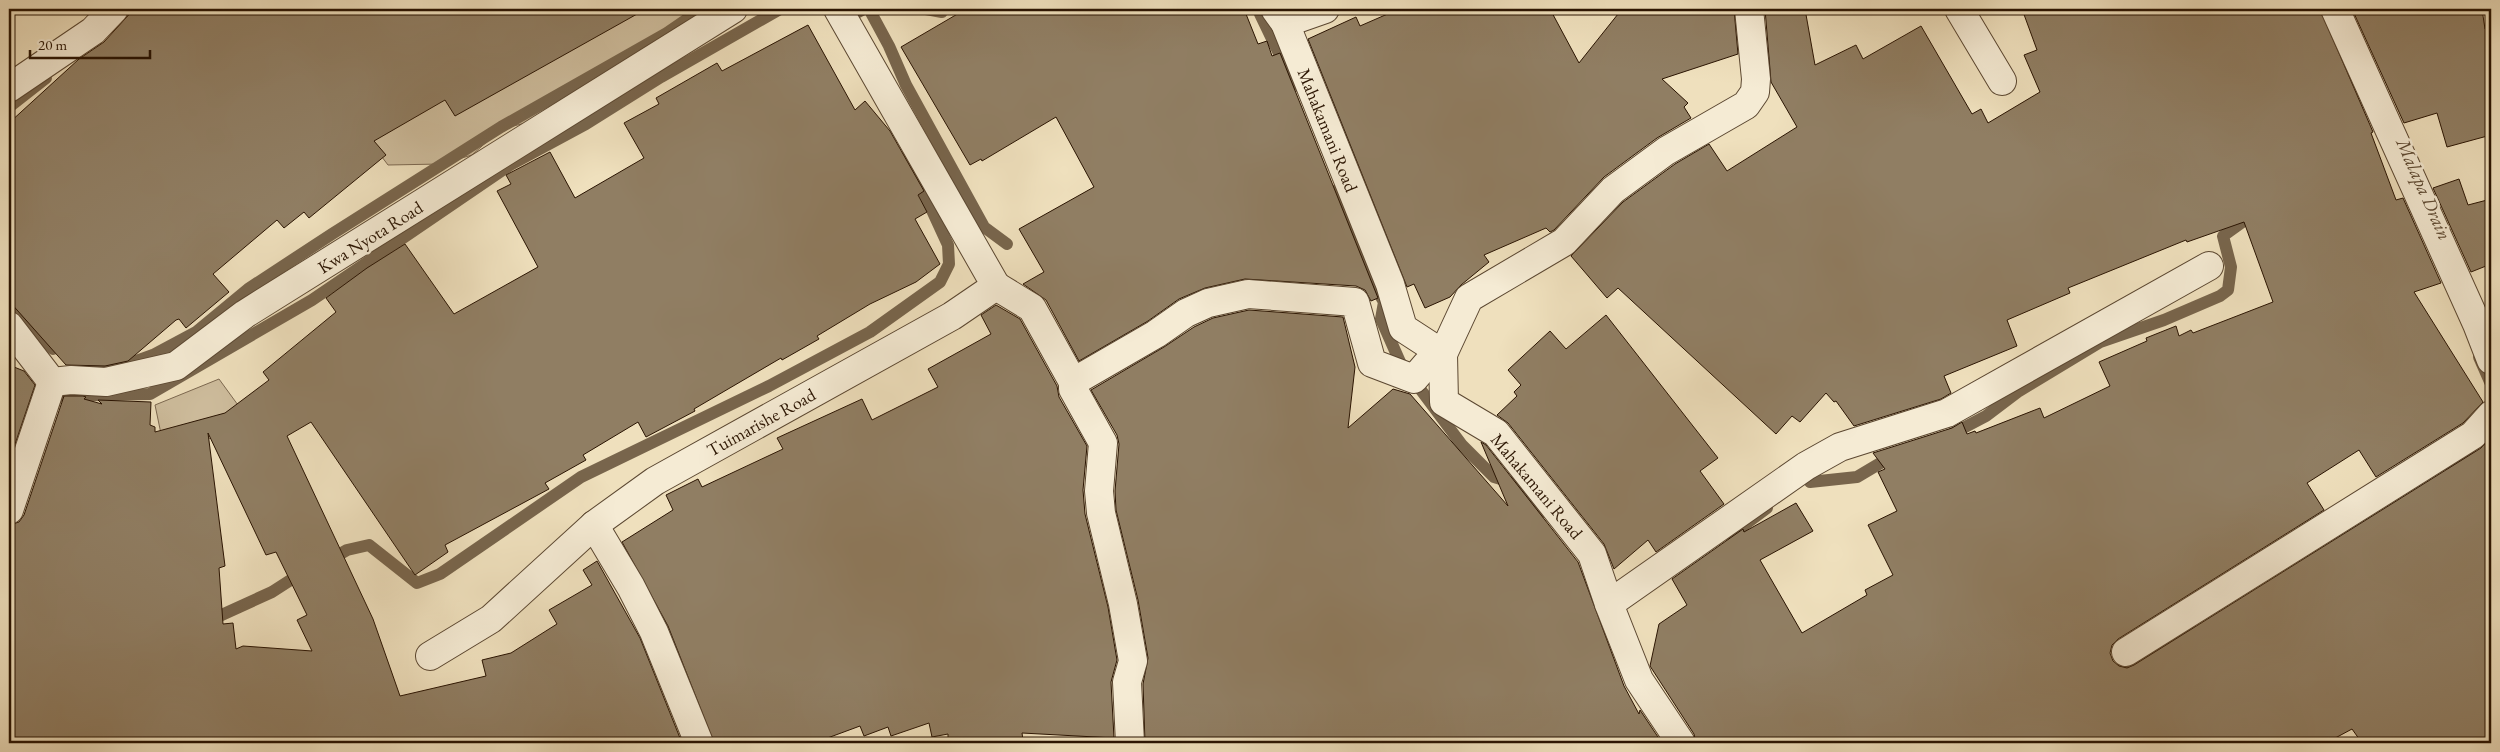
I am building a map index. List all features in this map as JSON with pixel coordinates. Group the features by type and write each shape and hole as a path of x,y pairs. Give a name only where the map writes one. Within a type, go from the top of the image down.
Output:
{"street":[{"path":"9,88 93,32 114,9"},
{"name":"Kwa Nyota Road","path":"52,382 71,380 106,382 176,366 245,314 733,9"},
{"path":"838,9 996,286 1032,308 1073,382 1073,389 1103,443 1099,491 1101,513 1125,614 1133,661 1127,682 1130,743"},
{"path":"1280,16 1325,9"},
{"path":"1073,382 1156,334 1186,313 1208,303 1248,294 1355,302 1372,363 1414,379 1426,365 1443,354 1469,298 1564,242 1613,190 1666,151 1746,105 1755,92 1756,79 1748,9"},
{"path":"1959,9 2002,81"},
{"path":"2335,9 2478,324 2491,360"},
{"name":"Mahakamani Road","path":"1280,16 1386,275 1403,328 1443,354 1444,402 1496,433 1592,554 1609,604 1639,680 1681,743"},
{"path":"1609,604 1806,466 1840,447 1947,413 2209,266"},
{"name":"Tuimarishe Road","path":"430,656 491,619 594,525 655,481 952,316 996,286"},
{"path":"9,326 52,382 9,510"},
{"path":"2126,652 2473,435 2491,415"},
{"path":"594,525 631,587 654,632 699,743"}],"shaded area":[{"path":"190,9 726,9 694,30 614,65 595,106 501,129 472,155 441,164 388,165 333,92 218,32"},
{"path":"219,379 262,438 230,432 165,453 155,405"}],"building":[{"path":"134,9 646,9 455,116 445,100 374,141 386,155 309,218 304,212 284,228 277,220 213,274 229,292 186,328 179,319 176,320 128,361 105,366 66,365 9,301 9,123 79,59 104,42"},
{"path":"966,9 1244,9 1258,44 1267,41 1272,56 1280,53 1378,298 1371,301 1365,290 1356,286 1245,279 1205,288 1179,299 1148,321 1079,361 1046,300 1023,284 1044,272 1019,229 1094,187 1056,117 982,161 981,159 970,165 901,47"},
{"path":"1399,9 1550,9 1579,63 1622,9 1734,9 1738,54 1662,79 1688,103 1684,107 1691,118 1657,138 1604,177 1554,230 1550,232 1546,228 1484,255 1489,262 1461,285 1450,297 1425,308 1414,284 1407,287 1308,39 1356,17 1360,26"},
{"path":"1765,9 1805,9 1815,65 1856,45 1863,59 1921,26 1972,114 1981,109 1988,123 2040,92 2024,55 2037,50 2022,9 2320,9 2373,132 2371,133 2396,200 2403,198 2441,283 2414,292 2483,402 2463,423 2376,477 2359,450 2307,483 2324,510 2118,639 2112,645 2110,653 2113,661 2119,666 2127,668 2134,665 2481,448 2491,438 2491,743 2362,743 2352,729 2326,743 1696,743 1694,734 1650,666 1659,624 1687,605 1672,579 1743,529 1744,532 1796,503 1813,531 1760,560 1802,633 1867,595 1865,590 1893,575 1868,525 1897,511 1878,472 1885,469 1873,453 1952,428 1962,422 1967,434 1975,431 1976,433 2040,408 2044,418 2110,386 2099,362 2147,341 2146,338 2176,326 2179,336 2191,330 2193,333 2273,302 2244,222 2187,242 2186,240 2068,288 2070,293 2007,320 2017,346 1944,376 1951,393 1941,399 1854,426 1836,401 1834,402 1826,393 1800,422 1792,416 1776,434 1618,288 1607,298 1571,256 1623,202 1675,164 1709,144 1727,171 1797,127 1771,82"},
{"path":"2352,9 2482,9 2485,29 2491,28 2491,135 2447,147 2437,113 2404,123"},
{"path":"808,25 855,110 865,101 890,131 924,191 918,195 927,212 915,219 940,264 916,282 870,304 817,336 819,339 782,360 781,358 694,409 695,411 646,437 638,422 583,455 586,460 545,483 549,489 445,545 448,552 415,575 311,422 287,436 373,619 400,696 486,676 482,660 511,653 557,624 549,610 592,585 583,570 597,561 640,638 682,743 9,743 9,525 19,522 24,515 64,396 83,396 86,397 84,399 102,404 98,400 151,402 150,425 155,427 155,432 225,413 269,380 263,372 336,312 326,298 367,268 405,244 454,314 538,267 497,191 511,184 506,175 550,152 575,198 644,158 624,123 659,104 656,98 717,63 722,71","holes":["208,433 266,555 276,552 307,615 297,620 312,651 243,646 236,649 233,623 223,624 219,568 225,566"]},
{"path":"2459,179 2468,205 2491,199 2491,264 2471,272 2433,188"},
{"path":"996,305 1020,319 1057,386 1059,397 1087,446 1083,490 1085,514 1108,607 1117,660 1111,682 1114,738 1022,733 1023,740 948,743 948,734 932,737 929,723 891,736 888,727 864,736 860,726 814,743 714,743 668,626 622,542 673,510 666,495 698,479 702,487 783,449 777,438 862,399 872,420 938,387 928,369 991,334 981,315"},
{"path":"1249,310 1343,317 1355,367 1348,428 1393,389 1410,394 1508,506 1481,442 1486,445 1578,562 1624,686 1639,714 1640,710 1662,743 1145,743 1143,684 1148,658 1138,600 1116,510 1115,491 1119,444 1117,435 1091,390 1194,327 1213,318"},
{"path":"1606,315 1718,458 1700,471 1724,504 1656,552 1648,540 1614,569 1604,544 1508,423 1497,415 1517,396 1514,392 1521,385 1508,370 1550,331 1566,349"},
{"path":"9,365 24,371 35,385 9,462"}],"waterway":[{"path":"114,23 132,9"},
{"path":"75,360 109,371 153,355 196,332 248,289 332,234 501,127 667,33 702,9"},
{"path":"53,407 57,396 150,394 312,300 510,165 586,124 661,77 780,9"},
{"path":"843,20 864,9"},
{"path":"869,9 889,46 906,85 984,227 1007,244"},
{"path":"926,9 942,12 942,9"},
{"path":"1260,9 1260,14 1286,68 1301,88"},
{"path":"9,107 46,78"},
{"path":"328,561 347,550 369,545 417,583 440,574 581,477 769,386 870,332 940,282 949,264 948,245 907,156"},
{"path":"1338,189 1361,262 1384,302 1381,319 1400,362 1462,445 1494,477 1514,483 1543,512"},
{"path":"1950,435 1986,416 2019,391 2100,342 2164,320 2220,296 2228,290 2231,267 2223,236 2255,213"},
{"path":"9,305 53,349"},
{"name":"Malapa Drain","path":"2479,357 2491,384"},
{"path":"2444,464 2491,454"},
{"path":"1810,482 1857,477 1894,455"},
{"path":"1731,535 1767,508"},
{"path":"215,618 272,592 303,572"},
{"path":"2107,675 2156,652 2189,625"}]}
